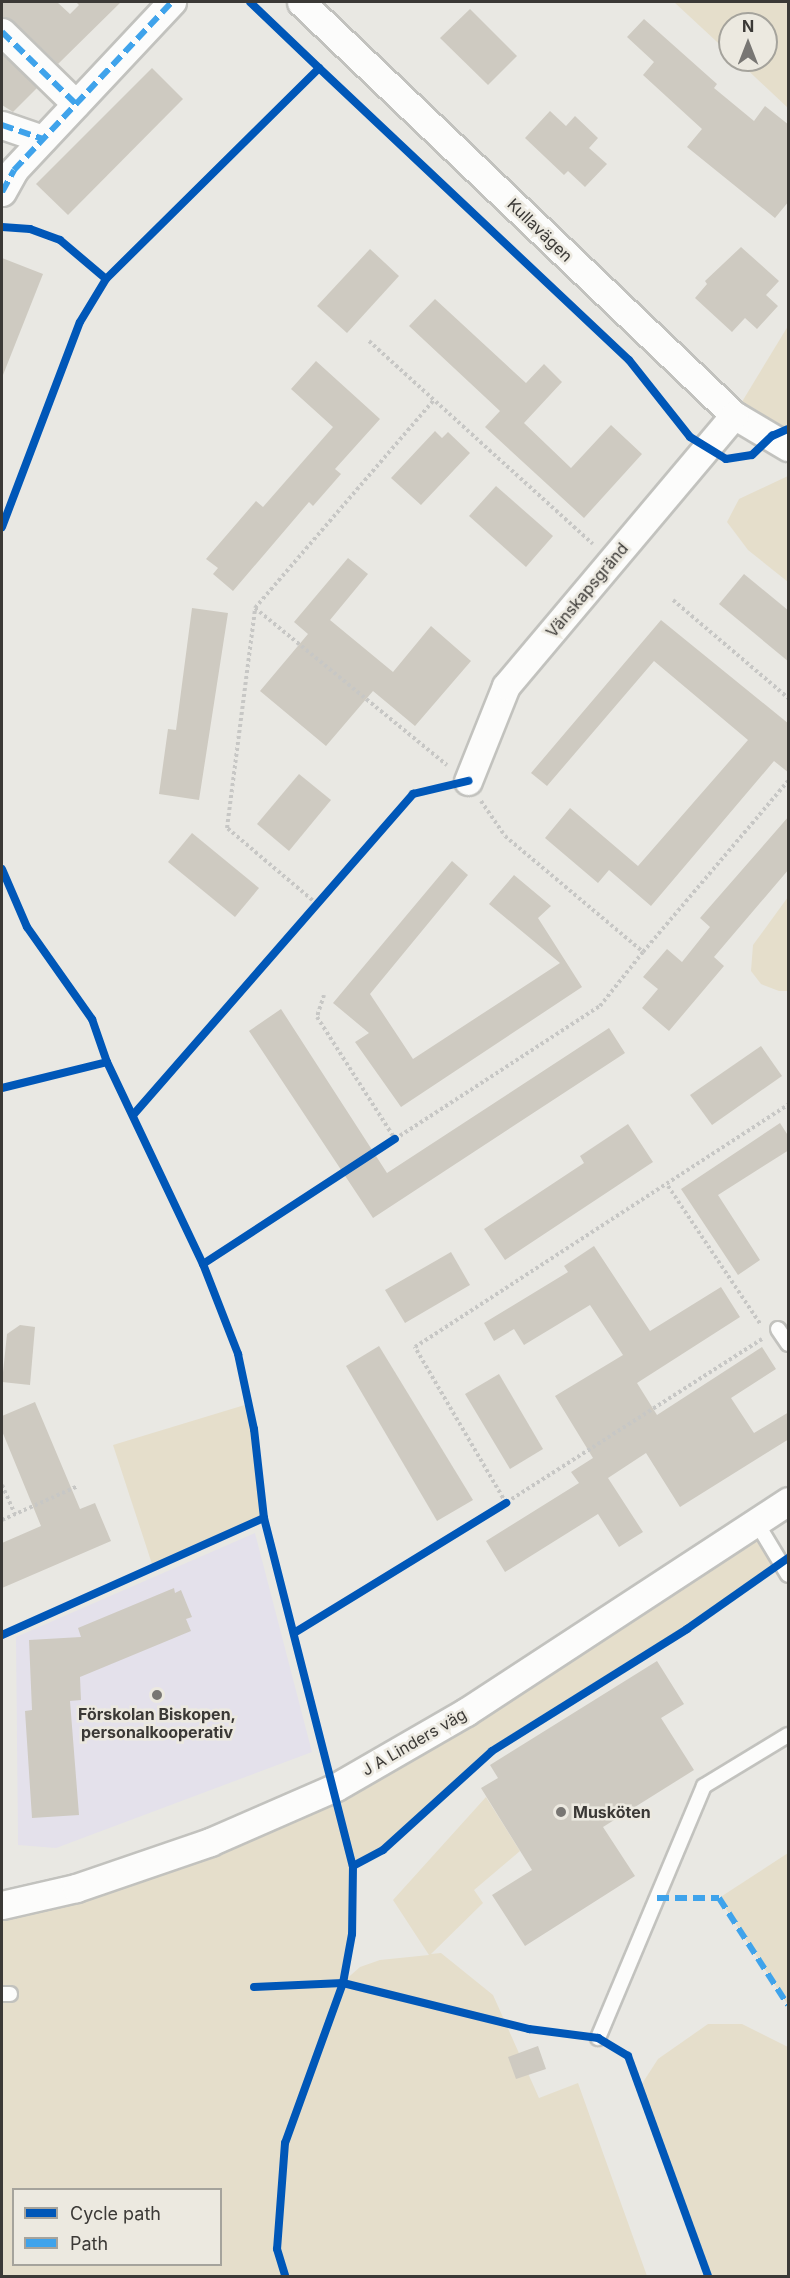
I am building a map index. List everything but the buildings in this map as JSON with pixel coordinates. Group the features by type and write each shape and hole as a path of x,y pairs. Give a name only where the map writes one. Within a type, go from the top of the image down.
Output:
{"street":[{"path":"2,192 14,170 172,2"},
{"name":"Kullavägen","path":"301,2 734,415 789,447"},
{"path":"2,32 76,104"},
{"path":"2,125 43,139"},
{"name":"Vänskapsgränd","path":"468,781 506,686 734,415"},
{"name":"J A Linders väg","path":"2,1905 76,1888 210,1842 336,1787 466,1712 758,1525 789,1501"}],"lane":[{"path":"778,1329 789,1344"},
{"path":"758,1525 789,1575"},
{"path":"598,2038 704,1786 789,1735"}],"path":[{"path":"369,341 611,561"},
{"path":"317,904 227,828 255,608 434,400"},
{"path":"673,600 789,698"},
{"path":"255,608 468,781 505,836 643,952"},
{"path":"386,1145 600,1006 643,952 789,782"},
{"path":"310,912 325,895"},
{"path":"324,995 317,1017 395,1139"},
{"path":"506,1503 415,1347 668,1186 789,1105"},
{"path":"496,1509 768,1336 668,1186"},
{"path":"2,1485 15,1514"},
{"path":"2,1520 78,1486"}],"shaded area":[{"path":"674,2 788,2 788,108 750,72 778,72 778,12 718,12 718,43"},
{"path":"788,326 788,452 734,415"},
{"path":"788,476 788,582 748,550 727,522 739,499"},
{"path":"788,897 788,991 779,991 761,984 751,971 753,945"},
{"path":"248,1404 264,1518 153,1567 113,1445"},
{"path":"758,1525 781,1564 687,1629 492,1751 383,1850 353,1866 352,1934 343,1982 360,1967 380,1960 429,1955 393,1900 486,1797 520,1851 474,1890 483,1903 431,1954 441,1953 493,1995 539,2098 578,2083 647,2276 2,2276 2,1905 336,1787"},
{"name":"Förskolan Biskopen, personalkooperativ","path":"255,1533 312,1752 56,1848 18,1845 16,1637"},
{"path":"788,1853 788,2005 719,1898"},
{"path":"708,2024 742,2024 788,2047 788,2276 708,2276 638,2090 658,2059"}],"marked path":[{"path":"2,192 14,170 172,2"},
{"path":"2,32 76,104"},
{"path":"2,125 43,139"},
{"path":"657,1898 719,1898 788,2005"}],"cycle path":[{"path":"2,527 80,322 106,279 319,68 250,2"},
{"path":"319,68 629,360 690,437 726,459 752,455 772,436 788,429"},
{"path":"2,227 30,229 60,240 106,279"},
{"path":"134,1114 413,794 468,781"},
{"path":"2,869 27,927 92,1019 107,1062"},
{"path":"2,1088 107,1062 203,1264 238,1354 254,1429 264,1518 353,1866 352,1934 343,1983 529,2029 598,2038 628,2056 708,2276"},
{"path":"203,1264 395,1139"},
{"path":"294,1633 506,1503"},
{"path":"2,1635 264,1518"},
{"path":"353,1866 383,1850 492,1751 687,1629 788,1558"},
{"path":"254,1987 343,1983 285,2143 277,2249 285,2276"}],"place":[{"name":"Förskolan Biskopen, personalkooperativ","path":"157,1695"},
{"name":"Musköten","path":"561,1812"}]}
